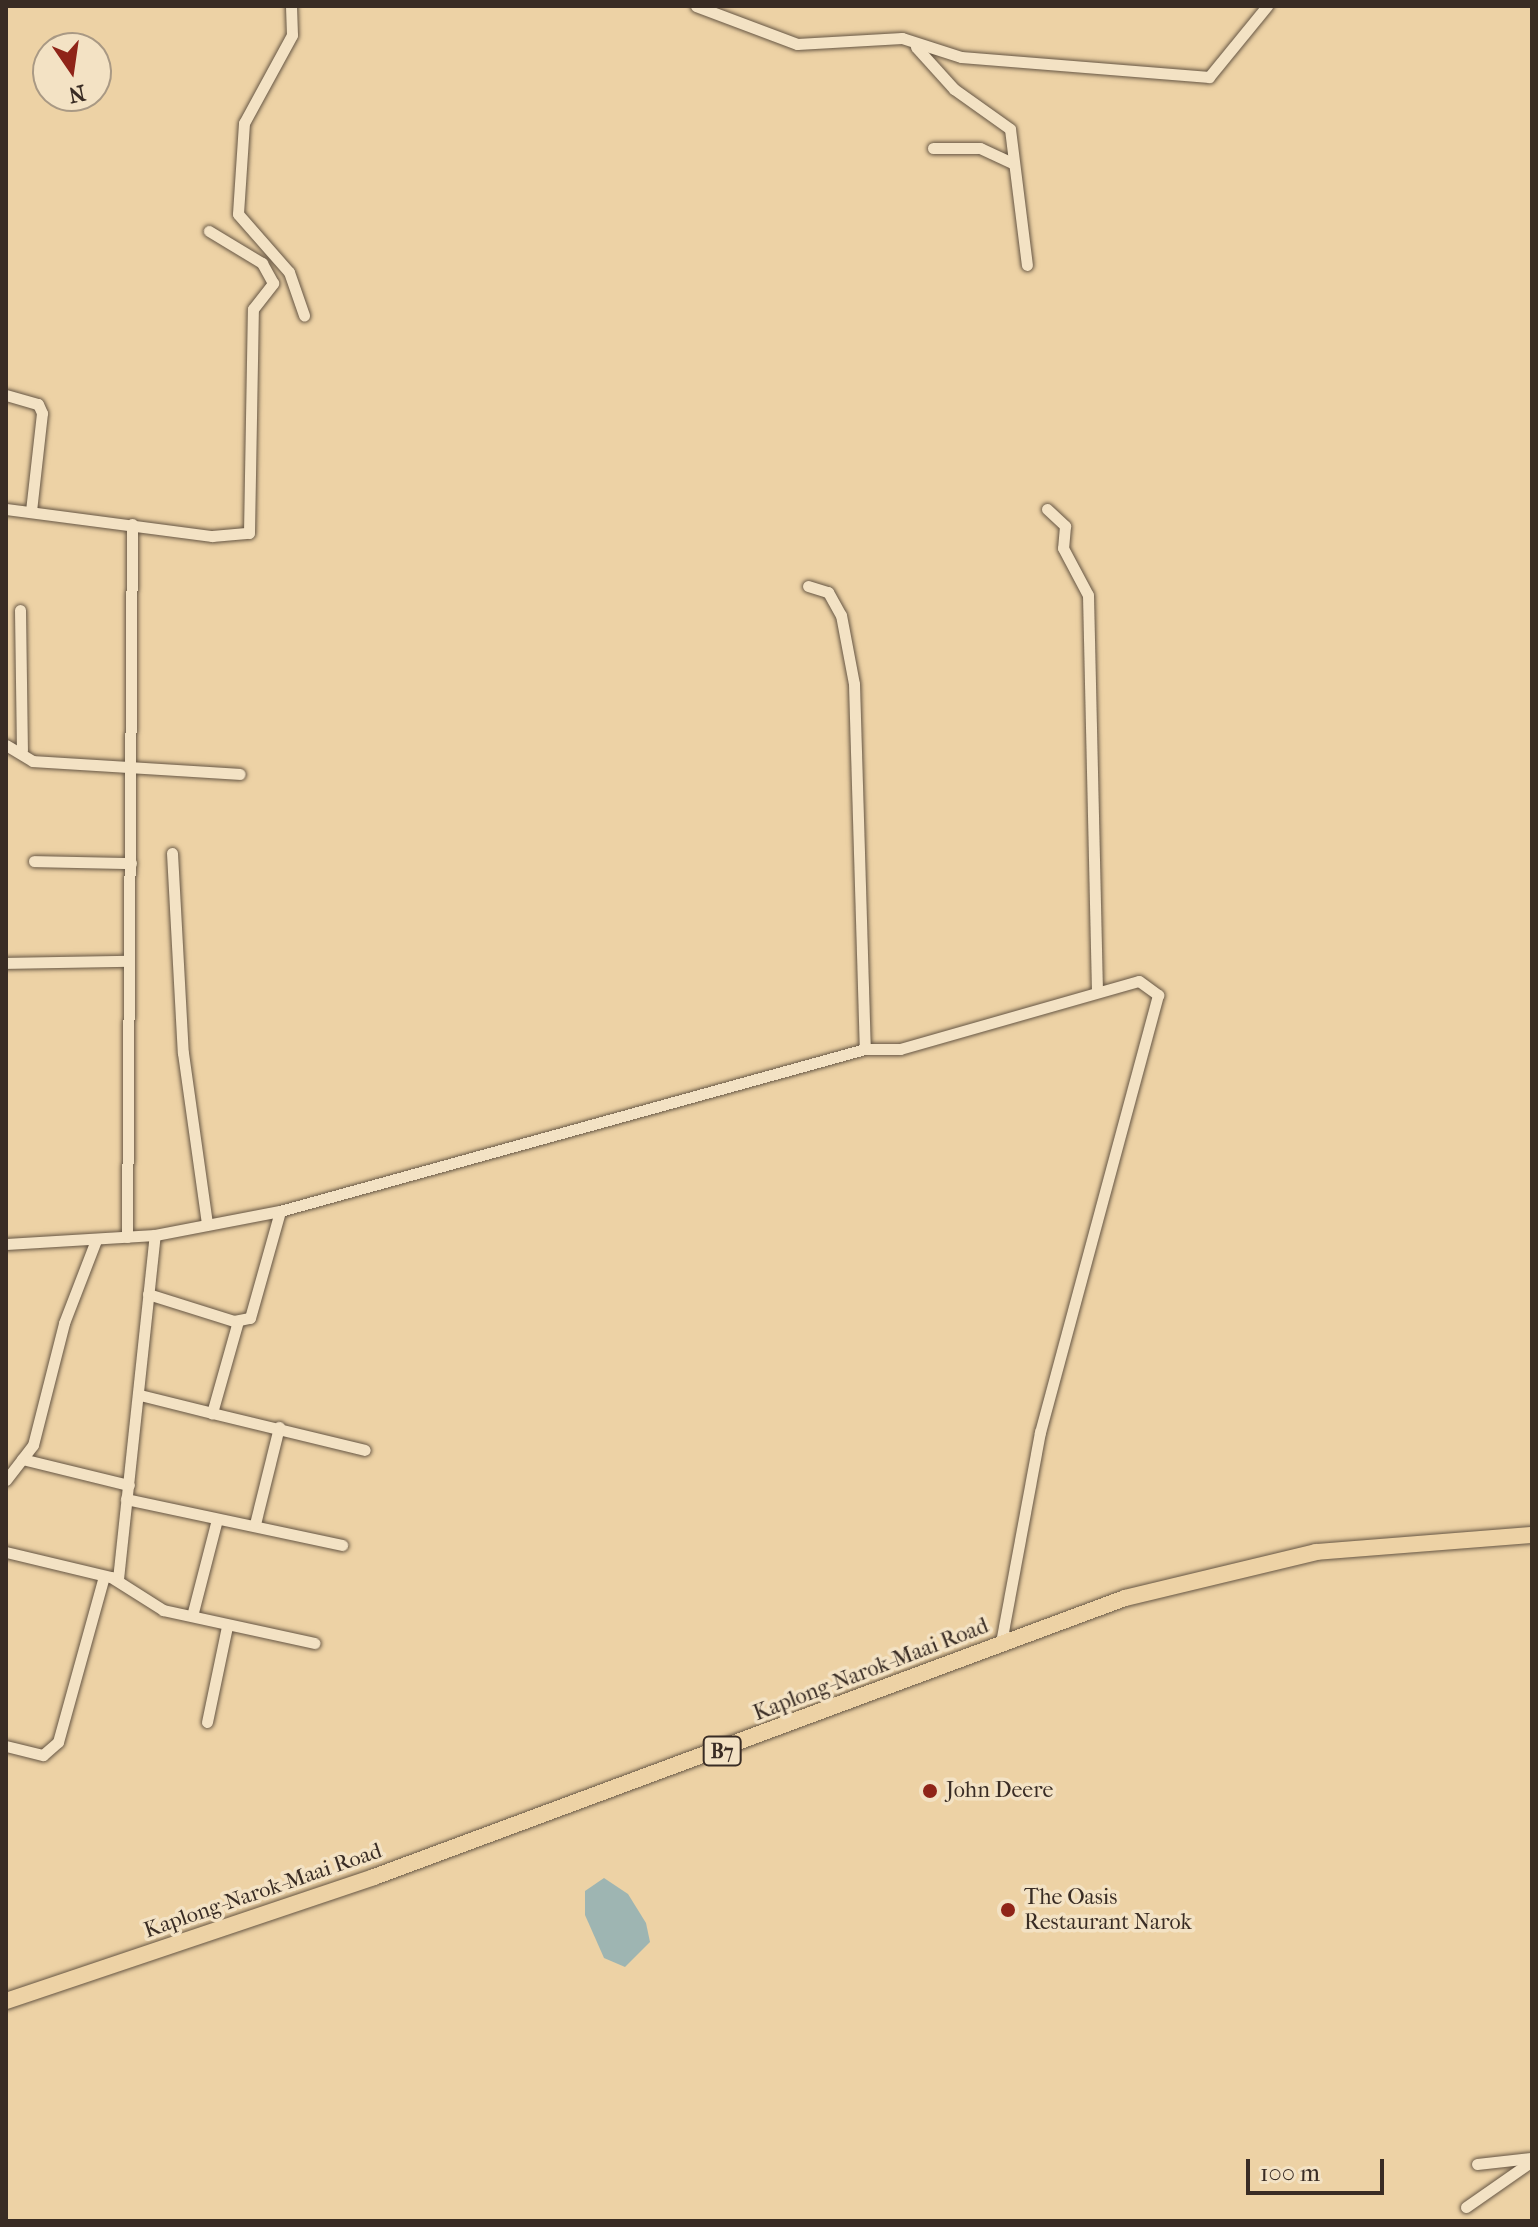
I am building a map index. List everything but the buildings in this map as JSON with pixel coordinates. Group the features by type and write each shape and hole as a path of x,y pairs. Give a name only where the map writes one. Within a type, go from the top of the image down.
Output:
{"highway":[{"name":"Kaplong-Narok-Maai Road","path":"6,2001 374,1877 1001,1643 1237,1566 1445,1536 1532,1535"},
{"name":"Kaplong-Narok-Maai Road","path":"1445,1536 1532,1545"}],"street":[{"path":"291,6 292,35 244,123 238,214 289,272 304,315"},
{"path":"696,6 797,44 902,38 916,47 954,89 1002,119 1010,129 1027,265"},
{"path":"916,47 1209,77 1267,6"},
{"path":"933,148 980,148 1012,163"},
{"path":"6,509 212,536 249,533 253,309 273,283 262,263 209,231"},
{"path":"6,395 38,404 42,413 31,511"},
{"path":"1047,509 1065,526 1063,548 1088,595 1097,992"},
{"path":"127,1237 125,961 131,863 132,524"},
{"path":"808,586 828,592 841,615 854,684 865,1049"},
{"path":"20,610 22,750"},
{"path":"6,745 22,750 33,761 240,774"},
{"path":"172,853 183,1053 207,1223"},
{"path":"34,861 131,863"},
{"path":"6,963 125,961"},
{"path":"6,1244 155,1235 280,1211 865,1049 900,1049 1145,981 1159,1007 1040,1432 1001,1643"},
{"path":"148,1294 238,1321 250,1318 258,1300 280,1211"},
{"path":"118,1579 155,1235"},
{"path":"6,1480 33,1445 64,1323 96,1240"},
{"path":"212,1413 238,1321"},
{"path":"140,1395 365,1450"},
{"path":"255,1524 279,1427"},
{"path":"22,1459 129,1485"},
{"path":"126,1499 255,1524 342,1545"},
{"path":"192,1616 217,1519"},
{"path":"6,1552 118,1579 155,1607 227,1626 314,1643"},
{"path":"6,1746 43,1755 58,1742 104,1576"},
{"path":"207,1722 227,1626"},
{"path":"1477,2164 1532,2159"},
{"path":"1466,2207 1532,2159"}],"water":[{"path":"604,1878 628,1894 646,1923 650,1942 625,1967 604,1958 585,1915 585,1891"}],"place":[{"name":"John Deere","path":"930,1791"},
{"name":"The Oasis Restaurant Narok","path":"1008,1910"}]}
